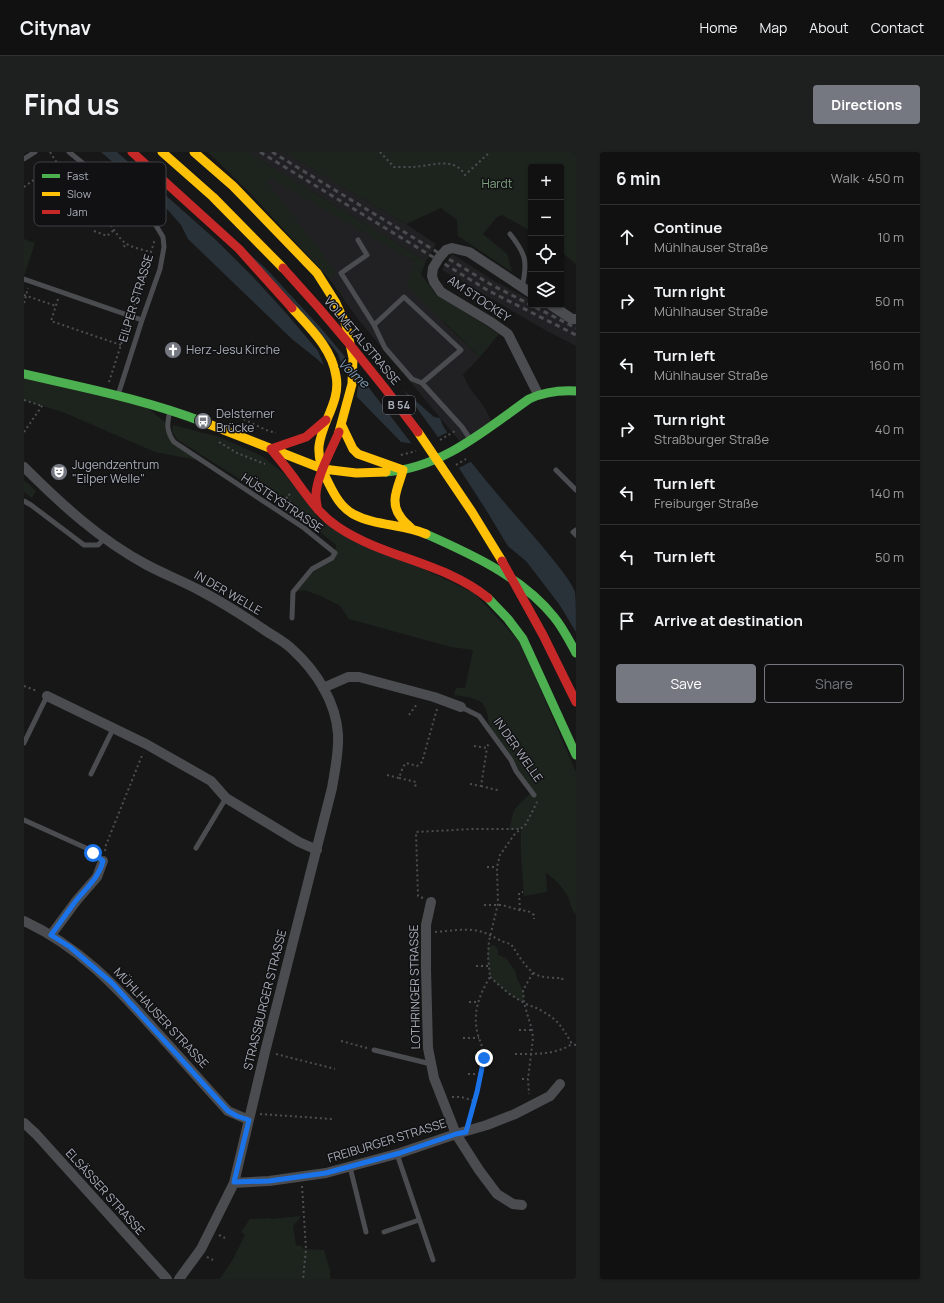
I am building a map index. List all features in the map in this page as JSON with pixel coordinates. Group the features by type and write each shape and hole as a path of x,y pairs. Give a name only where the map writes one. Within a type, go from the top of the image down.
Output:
{"main road":[{"path":"132,152 143,162"},
{"name":"VOLMETALSTRASSE","path":"162,152 266,250 324,313 383,384 430,448 478,520 559,664 576,702"},
{"path":"194,152 232,186 317,273 336,303 346,325 353,358 352,384 342,426 323,469 317,488 316,497 318,510"},
{"path":"166,182 206,218 253,264 323,343 333,364 336,375 337,394 333,407 326,420 319,445 323,469 336,498 345,508 357,516 377,522 411,528 500,572 536,597 551,612 562,627 576,653"},
{"path":"24,374 170,410 203,421 323,469 360,473 407,469 427,463 461,446 538,394 557,390 576,391"},
{"path":"271,449 306,437 326,420"},
{"path":"342,426 353,449 358,454 407,469"},
{"path":"271,449 299,484 307,498 328,520 342,530 363,541 462,581 479,591 512,622 523,639 576,755"},
{"path":"407,469 394,501 397,513 411,528"}],"street":[{"name":"AM STOCKEY","path":"528,291 470,252 461,249 452,248 446,250 433,268 432,276 441,292 492,322 508,334 538,394"},
{"path":"556,308 572,319 576,319"},
{"name":"IN DER WELLE","path":"24,467 43,486 104,539 147,565 224,604 278,639 299,656 323,688 334,714"},
{"name":"IN DER WELLE","path":"323,688 348,677 359,677 422,694 461,707"},
{"path":"48,696 114,727 211,781 226,798 299,842 317,850"},
{"name":"STRASSBURGER STRASSE","path":"179,1279 201,1249 234,1182 265,1052 317,850 337,762 338,733 334,714"},
{"path":"51,935 77,900 97,877 103,861"},
{"name":"LOTHRINGER STRASSE","path":"431,902 426,925 427,1019 428,1048 434,1078 442,1100 461,1133 479,1170 497,1194 512,1204 522,1205"},
{"name":"MÜHLHAUSER STRASSE","path":"24,921 70,947 112,983 228,1111 237,1116 250,1116"},
{"name":"FREIBURGER STRASSE","path":"234,1182 269,1181 326,1173 397,1154 488,1124 528,1108 550,1096 560,1084"},
{"name":"ELSÄSSER STRASSE","path":"24,1123 36,1134 167,1279"}],"lane":[{"path":"24,159 35,152"},
{"name":"EILPER STRASSE","path":"69,152 82,162"},
{"name":"EILPER STRASSE","path":"118,396 160,269 164,247 163,237 156,226"},
{"path":"510,234 521,248 526,270 522,287"},
{"path":"358,240 367,255 341,273 374,325 385,348 412,379 422,383 462,427 470,440"},
{"path":"24,279 142,320"},
{"path":"374,325 404,297 461,350 422,383"},
{"name":"HÜSTEYSTRASSE","path":"170,410 167,420 168,431 174,442 304,528 335,553 332,558 312,569 293,592 292,618"},
{"path":"556,470 576,490"},
{"path":"24,501 84,544 98,545 104,539"},
{"path":"576,530 573,532 576,535"},
{"path":"24,743 48,696"},
{"name":"IN DER WELLE","path":"461,707 479,716 511,760 516,772 534,795"},
{"path":"91,774 114,727"},
{"path":"196,848 226,798"},
{"path":"24,820 86,848 103,861"},
{"path":"374,1050 431,1064"},
{"path":"397,1154 433,1260"},
{"path":"350,1167 366,1232"},
{"path":"384,1232 419,1220"}],"path":[{"path":"50,152 56,162"},
{"path":"380,152 394,166 414,167 445,163 462,169 466,175 490,152"},
{"path":"24,187 34,180"},
{"path":"112,226 116,234 126,243 150,252"},
{"path":"94,231 107,236 114,230"},
{"path":"124,247 126,243"},
{"path":"24,303 25,296 31,282"},
{"path":"60,292 51,321 121,345"},
{"path":"25,296 56,306"},
{"path":"24,400 42,406"},
{"path":"24,432 44,403"},
{"path":"239,417 266,430 281,434"},
{"path":"217,441 237,453 269,466"},
{"path":"286,497 301,513 306,521"},
{"path":"24,686 48,696"},
{"path":"399,778 406,763 417,766 422,762 439,699"},
{"path":"409,715 417,704"},
{"path":"481,786 491,733"},
{"path":"103,861 106,845 146,744"},
{"path":"422,745 427,746"},
{"path":"474,746 487,748"},
{"path":"387,775 416,782 415,788"},
{"path":"470,784 497,790 497,792"},
{"path":"461,1133 475,1101 484,1058 476,1023 478,1002 490,977 488,956 490,935 498,904 497,867 500,855 507,844 526,824 537,802 534,795"},
{"path":"431,902 418,896 416,832 473,829 521,829"},
{"path":"487,867 497,867"},
{"path":"520,910 519,893 523,892"},
{"path":"484,905 498,904 528,911 534,915 534,919"},
{"path":"426,932 459,930 479,931 490,935 506,943 512,944 533,973 540,976 562,978 562,982"},
{"path":"476,966 490,966"},
{"path":"528,1108 530,1089 528,1079 533,1047 532,1030 524,1003 523,990 533,973"},
{"path":"490,977 508,993 524,1003 541,1010 556,1020 564,1029 572,1044"},
{"path":"469,1002 478,1002"},
{"path":"519,1030 532,1030"},
{"path":"462,1038 479,1038"},
{"path":"341,1041 374,1050"},
{"path":"515,1054 536,1054 564,1049 572,1044 576,1045"},
{"path":"265,1052 335,1069"},
{"path":"468,1074 481,1074"},
{"path":"522,1079 528,1079"},
{"path":"442,1100 450,1097 461,1097 475,1101"},
{"path":"250,1116 259,1114 332,1119"},
{"path":"302,1177 306,1249 303,1279"}],"shaded area":[{"path":"247,152 284,152 406,224 436,244 426,261"},
{"path":"270,177 415,262 444,323 480,357 463,375 471,390 483,405 493,424 462,444 357,318 331,281 267,182"},
{"path":"452,254 496,282 528,298 528,308 547,308 576,323 576,346 545,330 442,270"}],"green space":[{"path":"208,152 247,152 426,261 421,274 435,293 499,334 480,357 406,285 415,262 270,178 267,182 335,270 331,281 252,195"},
{"name":"Hardt","path":"284,152 576,152 576,264 564,254 564,164 528,164 528,229 502,215 497,217 483,234 507,254 512,272 458,236 457,220 441,208 406,224"},
{"path":"24,239 35,243 24,276"},
{"path":"24,374 138,400 167,424 170,436 202,461 155,452 65,413 24,400"},
{"path":"173,425 219,437 262,456 286,475 320,520 474,593 520,642 576,772 576,914 564,890 546,873 547,892 524,896 521,829 509,830 514,810 533,792 489,726 484,705 476,699 454,695 456,688 465,688 473,650 451,647 349,619 340,606 323,597 304,590 293,592 312,569 335,553 336,545 290,511 178,440 172,432"},
{"path":"24,480 36,491 32,498 24,492"},
{"path":"494,945 498,949 498,955 506,958 515,971 523,990 524,1003 508,993 490,977 488,947"},
{"path":"300,1216 293,1226 296,1245 302,1246 303,1249 324,1250 330,1270 330,1279 220,1279 233,1259 245,1235 241,1232 250,1219 271,1219"}],"water":[{"path":"101,152 134,152 145,162 113,162"},
{"name":"Volme","path":"166,180 434,417 440,418 446,431 569,580 575,592 576,632 559,604 526,561 477,521 416,444 401,442 317,359 293,340 188,239 181,225 167,209"}],"pier":[{"path":"117,152 137,152 147,162 128,162"},
{"path":"166,181 331,345 338,354 344,373 346,373 346,358 320,327 259,261 206,209 226,225 325,318 397,381 438,437 448,432 450,434 472,461 459,468 512,553 476,523 447,490 360,376 356,399 326,371 318,351 286,313 217,241 166,196"}],"railway":[{"path":"260,152 489,291 576,335"},
{"path":"272,152 490,284 576,328"}],"traffic: fast":[{"path":"24,374 139,401 206,423"},
{"path":"386,472 406,469 426,463 462,446 529,399 552,392 576,391"},
{"path":"426,534 495,568 527,590 554,617 576,653"},
{"path":"488,598 508,619 523,639 576,755"}],"traffic: slow":[{"path":"162,152 213,197 283,268"},
{"path":"194,152 233,186 317,273 336,303 346,325 353,358 352,384 339,432"},
{"path":"292,308 325,347 334,366 337,385 336,394 319,446 320,460 323,470 334,493 345,508 353,514 370,521 408,528 426,534"},
{"path":"206,423 323,469 356,473 386,472"},
{"path":"342,426 353,449 358,454 403,470 396,493 395,505 401,518 411,528"},
{"path":"418,432 472,512 502,561"}],"traffic: jam":[{"path":"132,152 143,162"},
{"path":"166,183 239,249 292,308"},
{"path":"283,268 353,348 418,432"},
{"path":"326,420 306,437 271,449 321,513 332,523 356,537 452,576 471,586 488,598"},
{"path":"318,510 316,502 318,482 324,464 339,432"},
{"path":"502,561 543,635 576,702"}],"place":[{"name":"Herz-Jesu Kirche","path":"173,350"},
{"name":"Delsterner Brücke","path":"203,421"},
{"name":"Jugendzentrum \"Eilper Welle\"","path":"59,472"}],"route":[{"path":"93,853 103,861 101,870 51,935 70,947 112,983 228,1111 249,1120 234,1182 269,1181 326,1173 400,1153 466,1132 477,1092 484,1058"}]}
